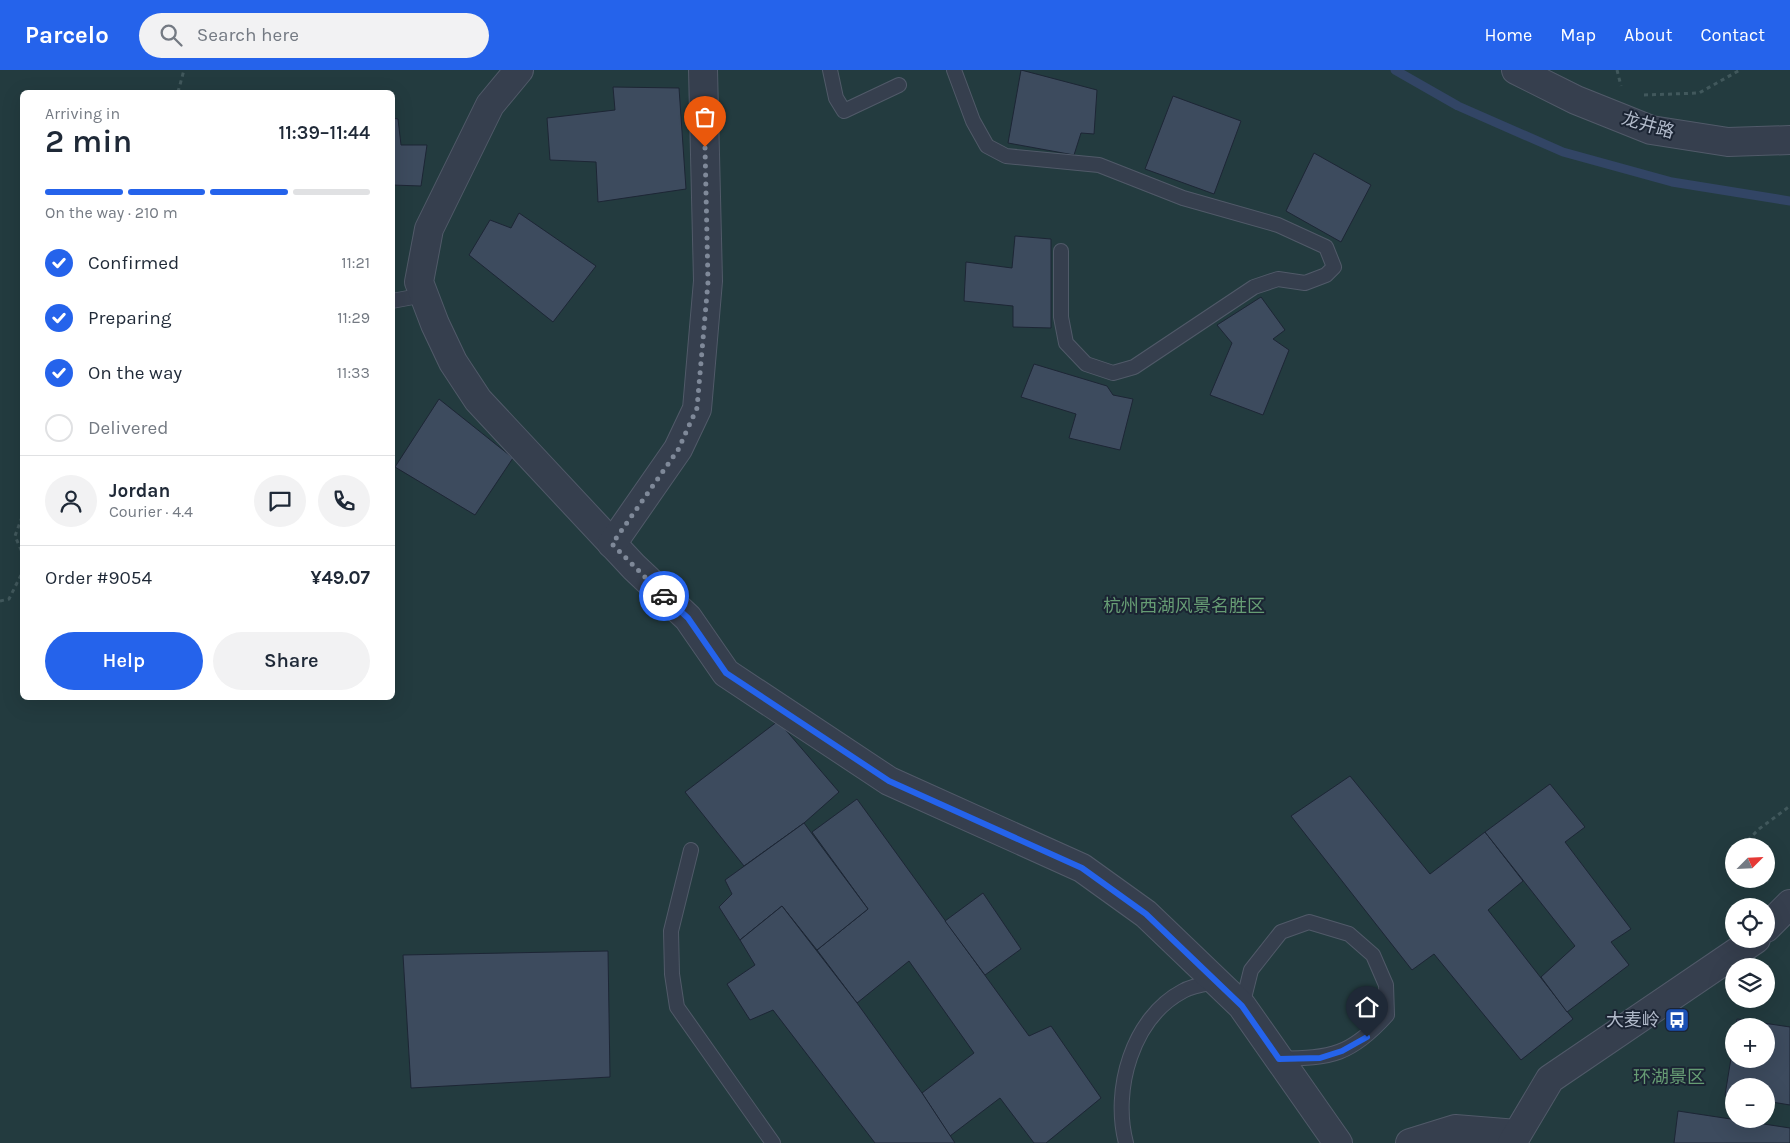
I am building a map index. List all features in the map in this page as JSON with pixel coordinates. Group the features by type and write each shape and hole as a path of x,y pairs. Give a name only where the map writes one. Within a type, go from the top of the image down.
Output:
{"street":[{"path":"519,70 490,105 429,229 419,282 453,362 478,400 612,544 688,618 726,673 889,781 1082,868 1146,914 1242,1006 1338,1143"},
{"path":"612,544 678,450 697,408 708,282 703,70"},
{"name":"龙井路","path":"1516,70 1576,100 1650,130 1728,142 1790,140"},
{"path":"1775,919 1790,904"},
{"path":"1410,1143 1455,1129 1514,1138 1550,1079 1743,948"}],"lane":[{"path":"830,70 836,98 844,111 899,85"},
{"path":"954,70 973,121 987,146 1006,156 1100,165 1183,198 1278,225 1326,247 1334,267 1326,275 1306,283 1278,279 1254,287 1134,367 1113,374 1086,364 1066,343 1061,317 1061,251"},
{"path":"395,300 424,295"},
{"path":"691,850 671,931 672,974 677,1007 773,1143"},
{"path":"1242,1006 1251,970 1281,932 1309,922 1348,934 1373,956 1386,985 1387,1015 1367,1037 1342,1051 1320,1058 1279,1059"},
{"path":"1126,1143 1121,1126 1123,1089 1131,1056 1141,1030 1161,1005 1184,990 1217,982"}],"path":[{"path":"179,90 184,70"},
{"path":"1640,95 1699,93 1740,70"},
{"path":"20,522 15,536 20,547"},
{"path":"0,601 8,599 20,578"},
{"path":"1750,838 1790,806"}],"green space":[{"name":"杭州西湖风景名胜区","path":"0,70 1790,70 1790,1143 0,1143"}],"building":[{"path":"1021,70 1097,90 1094,134 1081,133 1074,155 1008,143"},
{"path":"613,87 679,88 686,189 598,202 596,162 550,160 547,118 615,110"},
{"path":"1173,96 1241,121 1214,194 1145,169"},
{"path":"395,118 398,119 401,145 427,145 421,186 395,185"},
{"path":"1314,153 1371,185 1341,242 1286,211"},
{"path":"519,213 596,266 553,322 469,255 490,220 511,228"},
{"path":"1015,236 1051,239 1051,328 1013,327 1013,306 964,301 966,262 1012,268"},
{"path":"1261,297 1285,330 1273,339 1289,350 1263,415 1210,395 1232,343 1217,325"},
{"path":"1034,364 1107,386 1113,395 1133,399 1120,450 1069,438 1076,414 1021,397"},
{"path":"439,399 513,458 475,515 395,467"},
{"path":"778,721 839,792 804,823 744,866 685,792"},
{"path":"1350,776 1430,874 1485,832 1523,881 1488,910 1573,1019 1521,1060 1434,954 1412,970 1291,816"},
{"path":"1550,784 1585,827 1565,842 1631,929 1611,942 1629,965 1567,1012 1541,977 1575,946 1485,832"},
{"path":"857,799 1029,1036 1051,1026 1101,1098 1046,1143 1034,1143 1000,1098 950,1136 922,1093 974,1053 909,961 857,1003 817,950 868,909 812,832"},
{"path":"804,823 868,909 817,950 782,906 740,940 719,907 732,894 725,880"},
{"path":"983,893 1021,949 985,975 945,921"},
{"path":"782,906 857,1003 922,1093 955,1143 875,1143 773,1010 750,1020 727,984 755,965 740,940"},
{"path":"608,951 610,1077 411,1088 403,955"},
{"path":"1775,1025 1790,1027 1790,1105 1775,1102 1775,1078 1728,1078 1729,1068 1775,1068"},
{"path":"1678,1111 1725,1118 1725,1128 1775,1128 1775,1126 1790,1128 1790,1143 1674,1143"}],"waterway":[{"path":"1395,70 1458,106 1563,152 1672,182 1790,201"}],"way so far":[{"path":"664,596 612,544 678,450 697,408 708,282 705,147"}],"place":[{"name":"大麦岭","path":"1677,1020"}],"route":[{"path":"664,596 688,618 726,673 889,781 994,830 1082,868 1146,914 1242,1006 1279,1059 1320,1058 1342,1051 1367,1037"}],"park label":[{"name":"环湖景区","path":"1669,1077"}]}
